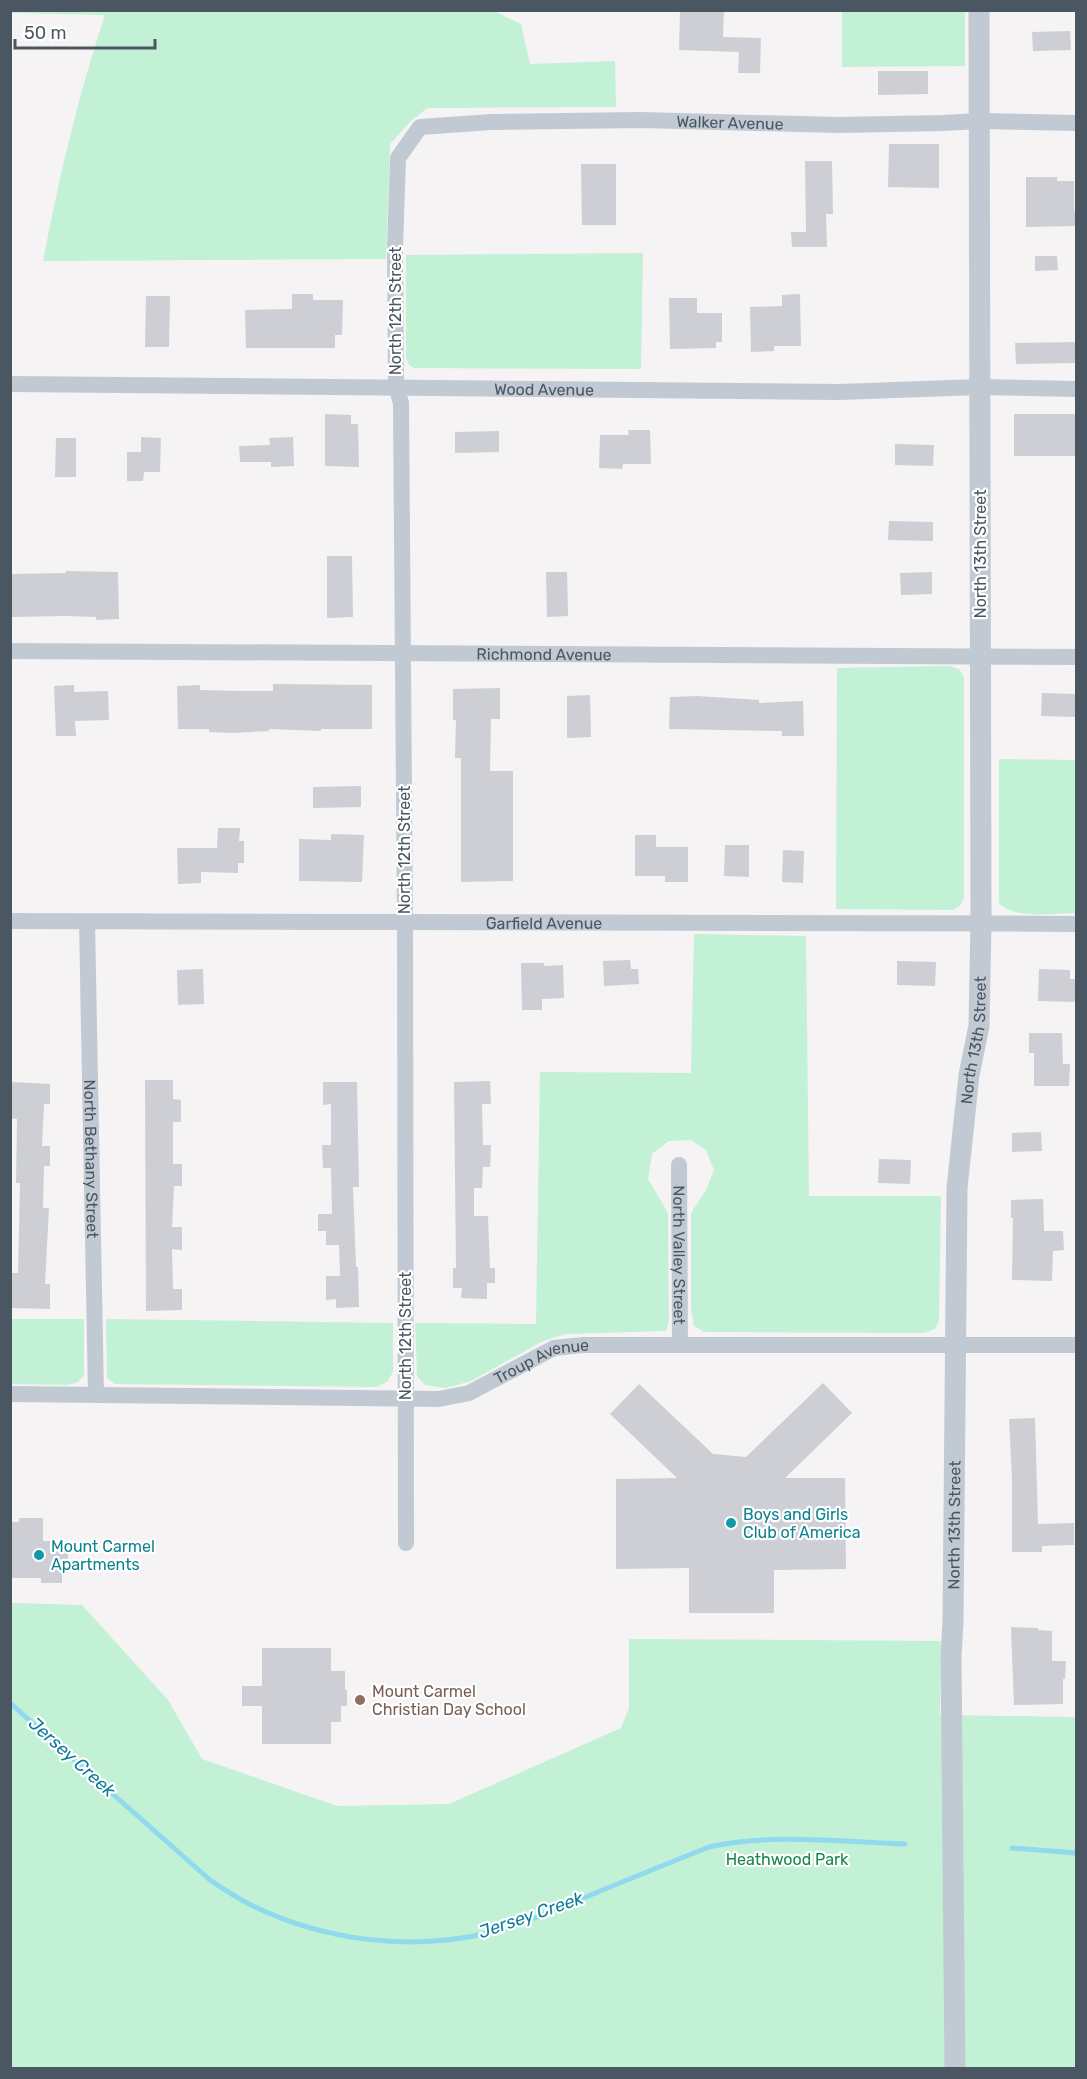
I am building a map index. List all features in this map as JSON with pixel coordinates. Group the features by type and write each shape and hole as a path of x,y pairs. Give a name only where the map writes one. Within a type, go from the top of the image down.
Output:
{"street":[{"name":"North 13th Street","path":"955,2068 951,1656 957,1188 969,1075 979,1026 981,923 979,10"},
{"name":"Walker Avenue","path":"398,158 420,127 491,122 643,120 838,125 978,121 1077,123"},
{"name":"North 12th Street","path":"398,158 395,248 396,386 401,404 406,1543"},
{"name":"Wood Avenue","path":"10,384 839,392 979,387 1077,389"},
{"name":"Richmond Avenue","path":"10,651 1077,657"},
{"name":"Garfield Avenue","path":"10,921 405,924 685,922 1077,924"},
{"name":"North Bethany Street","path":"87,922 96,1395"},
{"name":"North Valley Street","path":"679,1165 680,1345"},
{"name":"Troup Avenue","path":"10,1394 439,1399 469,1393 554,1348 583,1345 1077,1345"}],"green space":[{"path":"11,10 494,11 521,24 530,64 615,61 616,107 427,108 410,122 390,144 386,259 43,261 70,137 105,15 11,13"},
{"path":"842,11 965,11 965,66 842,67"},
{"path":"643,253 641,369 414,368 409,365 406,358 406,255"},
{"path":"949,666 959,669 964,677 964,897 960,906 953,910 836,909 837,668"},
{"path":"999,759 1076,760 1076,913 1024,914 1014,912 999,903"},
{"path":"694,934 806,936 809,1196 941,1196 939,1321 935,1329 924,1333 704,1332 694,1326 691,1308 691,1213 706,1190 714,1170 706,1150 691,1140 669,1141 652,1154 648,1179 668,1213 669,1321 666,1331 566,1334 543,1341 471,1381 446,1388 425,1385 417,1376 415,1323 536,1324 540,1072 691,1073"},
{"path":"11,1319 84,1319 84,1375 78,1382 68,1385 11,1384"},
{"path":"106,1319 393,1323 393,1372 387,1382 376,1387 115,1384 107,1378"},
{"name":"Heathwood Park","path":"11,1603 82,1605 168,1700 202,1759 337,1806 449,1804 621,1728 629,1708 629,1639 941,1641 940,1715 1076,1717 1076,2068 11,2068"}],"building":[{"path":"680,10 724,10 723,37 761,38 760,73 738,73 739,52 679,50"},
{"path":"1070,31 1071,50 1033,51 1032,32"},
{"path":"878,71 928,71 928,94 878,95"},
{"path":"889,144 939,144 939,188 888,187"},
{"path":"805,161 832,161 833,214 826,214 827,247 792,247 791,232 806,232"},
{"path":"581,164 616,164 616,225 582,225"},
{"path":"1026,177 1057,177 1057,181 1074,181 1074,211 1077,211 1077,226 1026,227"},
{"path":"1035,256 1057,256 1058,270 1035,271"},
{"path":"292,294 313,294 313,300 343,300 342,335 335,335 335,348 246,348 245,310 292,309"},
{"path":"800,294 801,346 774,346 774,351 751,352 750,307 782,306 782,295"},
{"path":"146,296 170,296 169,347 145,347"},
{"path":"669,298 697,298 697,313 722,313 722,342 716,342 716,348 670,349"},
{"path":"1075,342 1075,363 1016,364 1015,343"},
{"path":"325,414 351,415 351,424 358,424 359,467 325,466"},
{"path":"1014,414 1077,414 1077,456 1014,456"},
{"path":"628,430 650,430 651,464 623,464 622,469 599,468 600,435 629,435"},
{"path":"499,431 499,452 455,453 455,432"},
{"path":"141,437 161,438 160,472 144,472 143,481 127,481 127,452 141,452"},
{"path":"293,437 294,466 271,467 271,462 240,462 239,446 270,445 269,438"},
{"path":"56,438 76,438 76,477 55,477"},
{"path":"895,444 934,445 933,466 895,465"},
{"path":"889,521 933,522 933,541 888,540"},
{"path":"327,556 352,556 353,617 327,618"},
{"path":"66,571 118,572 119,619 96,620 96,617 65,616 10,617 10,574 66,573"},
{"path":"546,572 567,572 568,616 547,617"},
{"path":"932,572 932,594 901,595 900,573"},
{"path":"273,684 372,685 372,729 321,729 321,731 269,729 269,731 232,733 209,732 209,729 178,729 177,686 200,685 200,690 273,691"},
{"path":"74,685 74,692 108,691 109,720 75,721 76,736 56,736 54,686"},
{"path":"500,688 500,719 491,719 490,771 513,771 513,881 461,882 461,758 455,758 456,720 453,720 453,689"},
{"path":"1042,693 1077,694 1077,717 1041,716"},
{"path":"590,695 591,737 567,738 567,696"},
{"path":"697,696 759,700 759,703 803,701 804,736 782,736 782,731 669,729 670,697"},
{"path":"361,786 361,807 313,808 313,787"},
{"path":"218,828 240,828 239,841 244,841 244,863 238,863 238,873 201,872 201,883 178,884 177,848 217,848"},
{"path":"331,834 364,835 362,882 299,881 299,839 331,840"},
{"path":"635,835 656,835 656,847 688,847 688,882 665,882 665,876 635,876"},
{"path":"725,845 749,845 749,877 724,876"},
{"path":"783,850 804,851 803,883 782,882"},
{"path":"630,960 631,969 638,969 639,984 604,986 603,961"},
{"path":"897,961 936,962 935,986 897,985"},
{"path":"521,963 544,963 544,966 563,965 564,998 542,999 542,1010 522,1010"},
{"path":"203,969 204,1004 178,1005 177,970"},
{"path":"1039,969 1070,970 1070,979 1077,979 1077,1002 1038,1001"},
{"path":"1029,1033 1062,1033 1063,1064 1070,1064 1069,1086 1034,1086 1034,1053 1029,1053"},
{"path":"145,1080 173,1080 173,1099 181,1100 181,1122 173,1122 173,1164 182,1164 182,1186 174,1186 172,1227 182,1227 182,1250 172,1249 173,1289 182,1289 182,1310 146,1311"},
{"path":"490,1081 491,1104 482,1104 483,1145 491,1145 490,1167 483,1167 482,1188 474,1188 474,1216 488,1216 490,1268 495,1268 495,1283 487,1283 487,1299 461,1298 462,1288 453,1288 453,1268 456,1268 454,1082"},
{"path":"10,1082 50,1084 50,1104 44,1104 42,1146 50,1146 50,1166 44,1166 43,1208 49,1208 45,1284 50,1284 50,1309 11,1308 11,1273 18,1273 20,1183 16,1183 17,1119 10,1118"},
{"path":"323,1082 357,1082 359,1187 353,1187 359,1307 336,1308 336,1299 326,1300 326,1276 340,1276 339,1245 326,1245 326,1231 318,1231 318,1214 332,1214 331,1168 323,1168 322,1145 331,1145 331,1104 323,1105"},
{"path":"1041,1132 1042,1151 1012,1152 1012,1133"},
{"path":"879,1159 911,1160 910,1184 878,1183"},
{"path":"1043,1199 1044,1231 1063,1231 1064,1250 1053,1251 1052,1281 1012,1280 1011,1200"},
{"name":"Boys and Girls Club of America","path":"823,1383 852,1413 785,1478 845,1478 846,1569 774,1570 774,1613 689,1613 689,1568 616,1569 616,1479 677,1478 610,1414 639,1384 713,1454 746,1457"},
{"path":"1035,1418 1038,1524 1074,1523 1074,1545 1042,1546 1042,1552 1012,1552 1009,1419"},
{"name":"Mount Carmel Apartments","path":"19,1518 43,1518 43,1541 56,1541 56,1546 68,1546 68,1565 62,1565 62,1583 41,1583 41,1578 10,1578 10,1522 19,1522"},
{"path":"1011,1627 1052,1631 1052,1661 1066,1661 1063,1704 1014,1705"},
{"path":"262,1648 331,1648 331,1671 345,1671 347,1706 341,1706 341,1722 331,1722 331,1744 262,1744 262,1706 242,1706 242,1686 262,1686"}],"waterway":[{"name":"Jersey Creek","path":"10,1703 219,1886 278,1917 307,1927 368,1939 399,1942 430,1941 493,1932 534,1918 709,1847 781,1839 905,1844"},
{"name":"Jersey Creek","path":"1012,1848 1076,1853"}],"place":[{"name":"Boys and Girls Club of America","path":"731,1523"},
{"name":"Mount Carmel Apartments","path":"39,1555"},
{"name":"Mount Carmel Christian Day School","path":"360,1700"}]}
